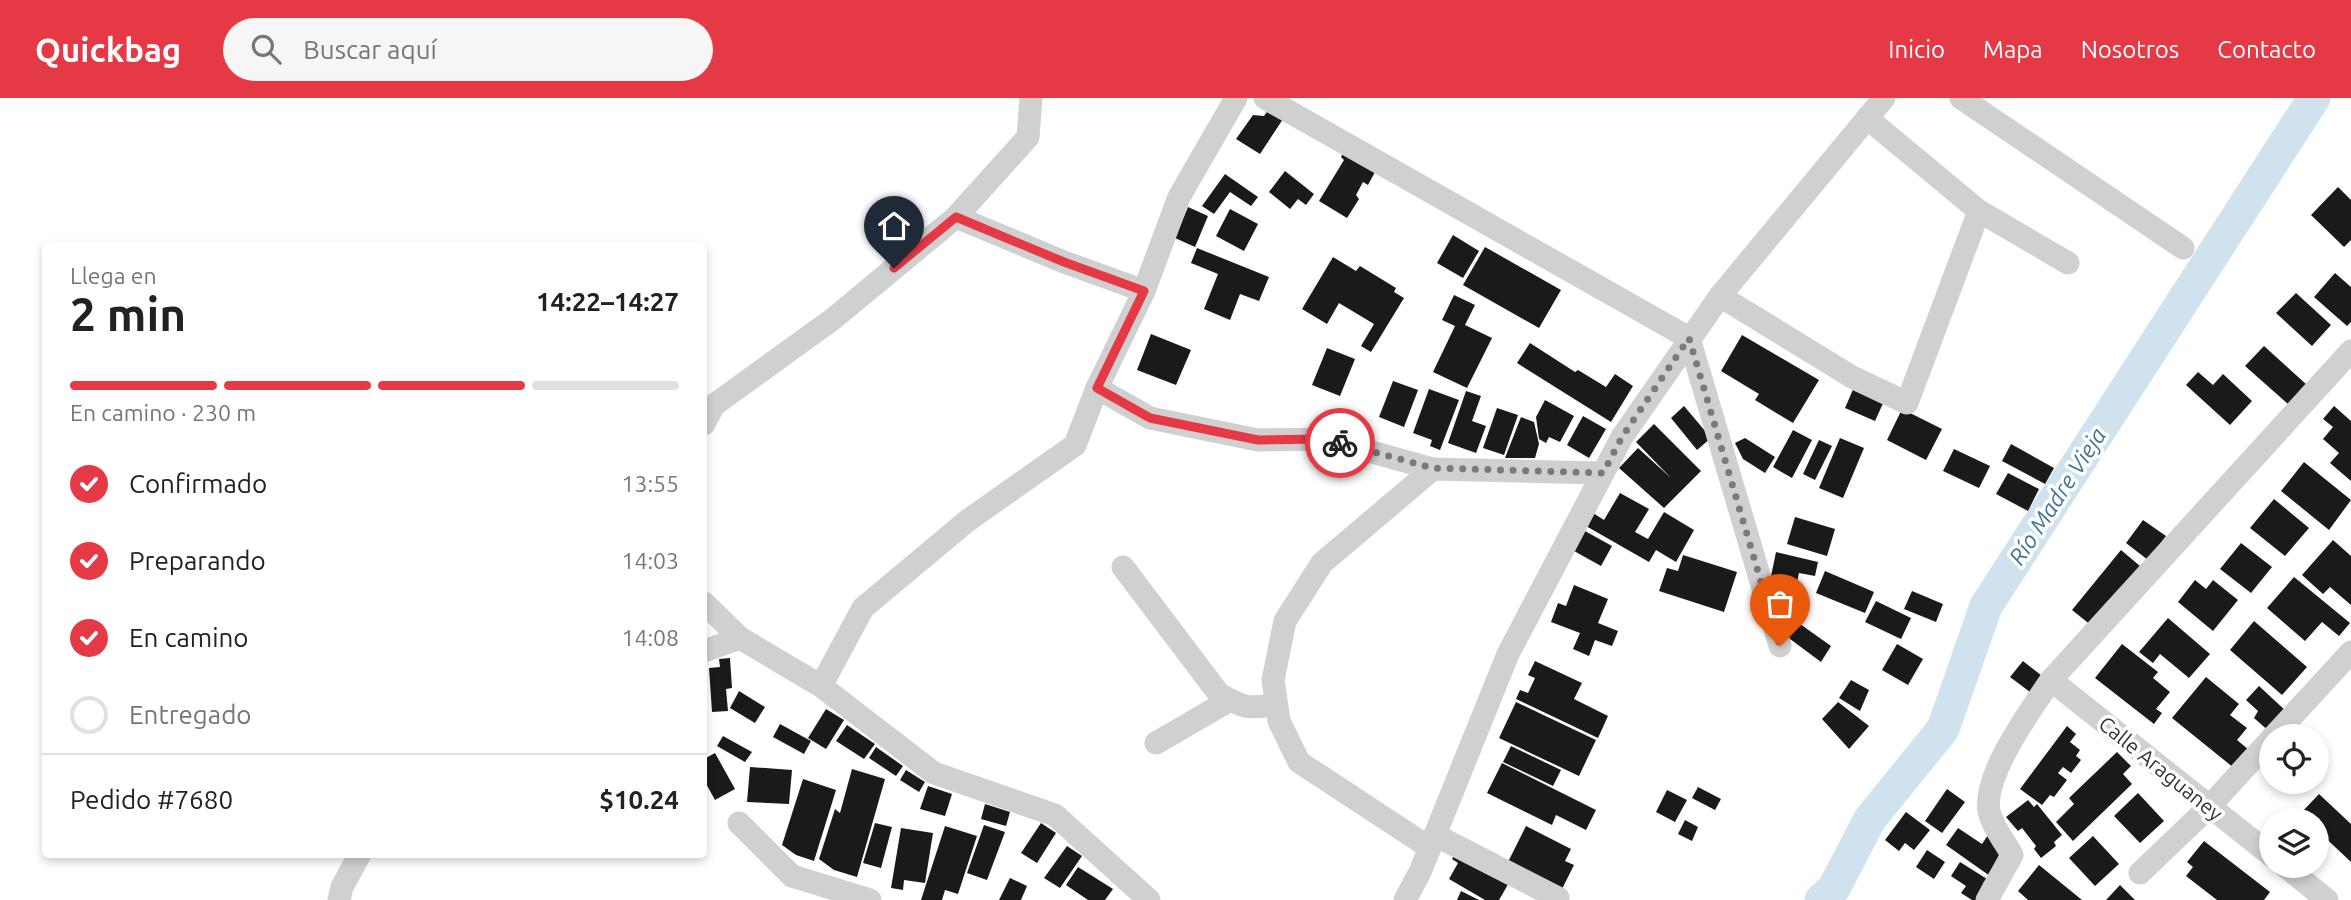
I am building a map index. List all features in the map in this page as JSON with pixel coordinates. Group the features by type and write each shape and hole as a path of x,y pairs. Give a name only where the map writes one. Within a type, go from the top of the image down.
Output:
{"street":[{"path":"707,418 714,405 833,319 956,217 1028,137 1031,98"},
{"path":"821,686 863,608 967,521 1075,445 1097,388 1144,291 1179,197 1236,98"},
{"path":"1265,98 1689,338 1780,646"},
{"path":"1405,900 1432,842 1508,654 1622,437 1720,296 1884,98"},
{"path":"1961,98 2183,248"},
{"path":"1867,118 1979,211 2068,263"},
{"path":"1720,296 1852,377 1907,403 1979,211"},
{"path":"956,217 1064,262 1144,291"},
{"path":"1987,900 2012,855 1989,814 1988,793 2004,755 2051,680 2351,351"},
{"path":"1097,388 1150,418 1258,440 1325,439 1433,468 1603,473"},
{"path":"1433,468 1322,563 1285,621 1273,680 1279,721 1299,762 1432,842 1558,900"},
{"path":"1123,567 1219,694 1242,707 1256,708 1275,704"},
{"path":"707,606 740,638 821,686 934,773 1055,815 1149,900"},
{"path":"707,651 740,638"},
{"path":"2285,724 2351,652"},
{"name":"Calle Araguaney","path":"2051,680 2259,846"},
{"path":"1157,743 1230,700"},
{"path":"2140,873 2208,807 2259,752"},
{"path":"739,823 792,876 870,900"},
{"path":"339,900 342,887 358,858"},
{"path":"2300,878 2327,900"}],"building":[{"path":"1269,109 1283,119 1260,154 1236,139 1253,115 1264,116"},
{"path":"1345,149 1375,172 1368,185 1363,182 1356,195 1359,199 1347,218 1319,201 1344,160 1341,157"},
{"path":"1285,171 1314,194 1306,205 1298,199 1290,209 1269,192"},
{"path":"1225,174 1258,197 1251,206 1230,192 1214,214 1202,206"},
{"path":"2338,187 2351,200 2351,240 2344,247 2311,215"},
{"path":"1188,207 1208,216 1195,247 1175,238"},
{"path":"1230,209 1258,224 1244,251 1216,236"},
{"path":"1453,235 1479,251 1463,278 1437,263"},
{"path":"1485,247 1561,290 1539,328 1463,285"},
{"path":"1197,248 1269,277 1259,301 1240,294 1230,320 1204,309 1218,274 1191,263"},
{"path":"1333,257 1356,271 1360,266 1396,288 1394,292 1404,298 1371,352 1361,346 1374,324 1339,303 1327,324 1302,309"},
{"path":"2335,273 2351,287 2351,322 2347,326 2314,297"},
{"path":"2296,293 2331,325 2312,346 2276,313"},
{"path":"1454,295 1475,305 1465,325 1492,338 1467,388 1433,372 1455,326 1442,320"},
{"path":"1151,334 1191,350 1176,385 1137,370"},
{"path":"1742,335 1819,380 1793,423 1755,400 1759,394 1721,371"},
{"path":"1530,343 1575,372 1578,370 1606,387 1615,374 1633,386 1611,422 1517,363"},
{"path":"2264,346 2307,385 2289,405 2245,366"},
{"path":"1327,348 1355,359 1340,396 1312,385"},
{"path":"2198,372 2213,385 2223,374 2252,401 2230,425 2186,385"},
{"path":"1393,381 1418,390 1404,427 1379,417"},
{"path":"1855,385 1885,399 1875,421 1845,408"},
{"path":"1429,389 1459,400 1440,450 1430,446 1432,440 1413,433"},
{"path":"1466,391 1481,396 1472,421 1486,426 1476,453 1448,443"},
{"path":"1545,400 1574,416 1560,442 1549,437 1546,443 1539,439 1536,417"},
{"path":"1684,406 1711,438 1697,450 1671,418"},
{"path":"2334,406 2351,421 2351,481 2330,463 2339,453 2323,439 2333,427 2323,419"},
{"path":"1497,408 1518,415 1504,455 1483,448"},
{"path":"1902,409 1942,429 1926,460 1887,440"},
{"path":"1583,416 1606,429 1589,458 1567,445"},
{"path":"1521,417 1534,422 1539,444 1535,458 1505,458"},
{"path":"1654,424 1701,471 1664,508 1619,468 1638,448 1671,478 1636,442"},
{"path":"1793,430 1812,440 1792,478 1773,467"},
{"path":"1745,438 1775,457 1765,473 1743,459 1735,443"},
{"path":"1840,438 1864,448 1843,498 1819,488"},
{"path":"1819,440 1832,446 1815,480 1803,474"},
{"path":"2011,444 2054,468 2045,484 2002,461"},
{"path":"1954,449 1990,466 1979,488 1943,471"},
{"path":"2304,462 2351,500 2329,530 2281,491"},
{"path":"2008,473 2039,489 2028,511 1996,494"},
{"path":"1620,493 1649,509 1635,532 1648,539 1664,512 1694,530 1676,562 1656,550 1649,562 1586,526 1593,513 1604,520"},
{"path":"2274,499 2309,528 2285,556 2250,528"},
{"path":"1795,517 1835,529 1827,556 1787,544"},
{"path":"2143,520 2166,536 2148,560 2126,543"},
{"path":"1585,531 1612,546 1601,566 1574,551"},
{"path":"2333,540 2351,556 2351,605 2330,587 2323,594 2302,575"},
{"path":"2241,543 2272,567 2251,593 2220,569"},
{"path":"2121,550 2140,566 2092,626 2072,610"},
{"path":"1776,552 1818,562 1815,576 1799,573 1795,591 1769,586"},
{"path":"1683,555 1737,572 1724,612 1659,591 1667,568 1678,571"},
{"path":"1825,571 1874,592 1865,613 1816,593"},
{"path":"2294,577 2350,623 2339,636 2322,622 2305,641 2267,608"},
{"path":"2195,580 2206,589 2213,580 2238,600 2213,631 2178,602"},
{"path":"1574,585 1608,599 1598,623 1618,631 1612,646 1595,640 1589,656 1573,649 1580,633 1551,622 1558,603 1566,606"},
{"path":"1912,591 1943,604 1936,622 1904,609"},
{"path":"1876,601 1911,618 1901,639 1865,622"},
{"path":"1786,614 1831,646 1821,662 1782,633"},
{"path":"2168,618 2210,654 2189,678 2160,654 2153,663 2139,652"},
{"path":"2254,621 2307,667 2282,695 2230,650"},
{"path":"1897,644 1923,659 1908,685 1882,670"},
{"path":"2122,644 2158,672 2153,678 2170,692 2156,709 2162,713 2154,724 2095,678"},
{"path":"730,658 732,688 726,689 728,711 712,712 709,668 720,667 719,659"},
{"path":"1535,661 1582,683 1574,699 1608,716 1598,738 1516,699 1520,690 1528,693 1535,678 1528,675"},
{"path":"2023,661 2042,676 2030,692 2010,677"},
{"path":"2206,677 2239,704 2230,715 2247,728 2237,740 2249,750 2234,768 2172,718"},
{"path":"1851,680 1869,690 1860,711 1839,698"},
{"path":"2259,686 2287,712 2277,724 2261,724 2254,718 2258,711 2246,700"},
{"path":"739,691 765,707 755,723 730,708"},
{"path":"1516,702 1596,740 1579,776 1499,738"},
{"path":"1838,702 1869,726 1849,749 1822,719"},
{"path":"826,709 844,720 826,749 808,738"},
{"path":"780,724 811,741 804,754 773,737"},
{"path":"847,725 875,744 864,759 836,741"},
{"path":"2067,726 2076,734 2070,742 2080,750 2076,756 2081,760 2071,773 2063,767 2058,773 2067,780 2054,797 2050,795 2042,805 2020,789"},
{"path":"723,736 752,752 745,762 717,746"},
{"path":"1511,746 1561,770 1553,786 1503,762"},
{"path":"876,747 903,766 896,776 869,758"},
{"path":"2117,752 2131,766 2123,774 2132,784 2073,841 2056,822 2074,804 2069,798"},
{"path":"715,753 735,789 715,800 707,785 707,757"},
{"path":"1502,763 1596,810 1586,830 1556,815 1552,825 1487,793"},
{"path":"750,767 792,770 789,804 747,802"},
{"path":"852,769 885,779 857,877 834,870 819,859 835,809 840,813"},
{"path":"906,770 925,782 919,792 900,780"},
{"path":"803,779 836,790 814,861 796,855 782,845"},
{"path":"928,786 952,794 945,816 920,809"},
{"path":"1698,787 1721,799 1715,810 1692,798"},
{"path":"1947,789 1965,802 1942,833 1925,821"},
{"path":"1667,790 1687,800 1675,822 1656,812"},
{"path":"2138,793 2164,821 2140,843 2114,816"},
{"path":"2319,794 2351,824 2351,862 2329,841 2329,808 2306,808"},
{"path":"2028,800 2034,807 2037,804 2062,835 2054,842 2056,846 2041,858 2034,849 2036,846 2022,828 2018,831 2006,817"},
{"path":"985,804 1010,812 1006,826 981,819"},
{"path":"1906,812 1930,830 1914,850 1905,843 1899,851 1885,840"},
{"path":"1685,820 1698,827 1692,841 1678,834"},
{"path":"875,823 892,827 881,868 863,863"},
{"path":"1041,823 1056,833 1037,863 1021,853"},
{"path":"984,825 1005,832 987,880 967,873"},
{"path":"945,826 977,836 958,894 945,890 942,900 921,900"},
{"path":"1526,826 1571,849 1565,861 1574,865 1561,891 1507,864"},
{"path":"901,828 933,833 925,883 904,880 903,890 891,888"},
{"path":"1958,828 1982,844 1990,832 2003,857 1990,876 1946,845"},
{"path":"2093,836 2119,864 2095,886 2069,858"},
{"path":"2204,841 2270,892 2264,900 2217,900 2186,876 2193,867 2187,862"},
{"path":"1067,846 1082,856 1060,888 1044,878"},
{"path":"1457,850 1510,881 1499,900 1485,900 1449,879 1458,863 1452,859"},
{"path":"1927,850 1945,862 1934,879 1916,867"},
{"path":"1960,862 1987,879 1983,883 1989,887 1980,900 1972,900 1961,893 1966,886 1951,876"},
{"path":"2039,865 2082,900 2028,900 2018,891"},
{"path":"1078,867 1113,889 1105,900 1088,900 1066,885"},
{"path":"1010,878 1027,886 1021,900 999,900"},
{"path":"2120,885 2135,900 2106,900"},
{"path":"1461,891 1479,900 1457,900"}],"waterway":[{"name":"Río Madre Vieja","path":"1821,900 1834,888 1870,819 1943,729 1986,606 2314,98"}],"way so far":[{"path":"1340,443 1433,468 1603,473 1622,437 1689,338 1780,646"}],"route":[{"path":"894,268 956,217 1064,262 1144,291 1097,388 1150,418 1258,440 1325,439 1340,443"}]}
